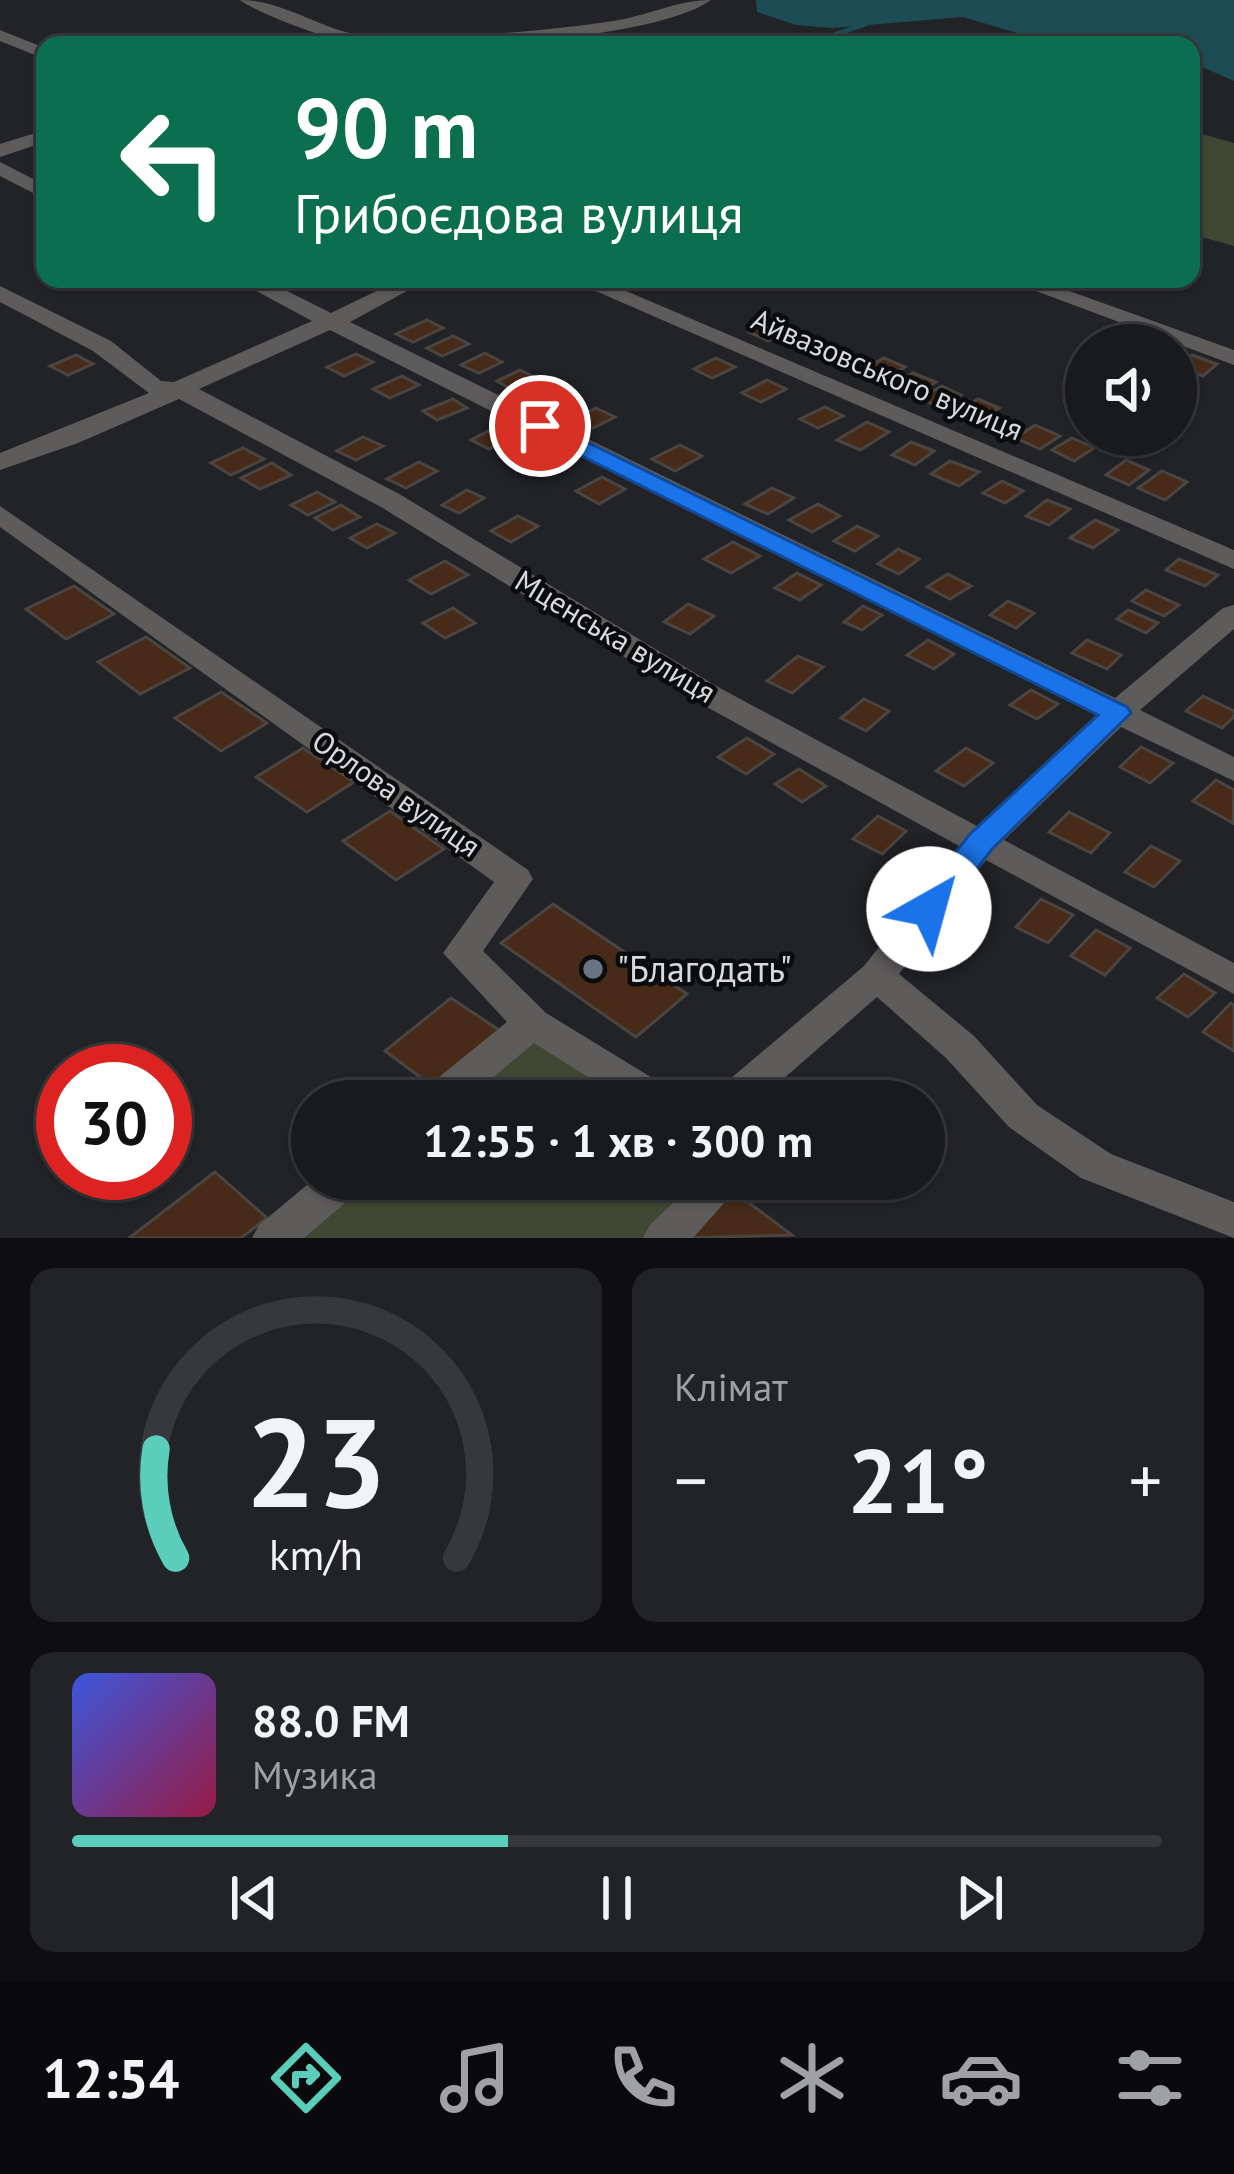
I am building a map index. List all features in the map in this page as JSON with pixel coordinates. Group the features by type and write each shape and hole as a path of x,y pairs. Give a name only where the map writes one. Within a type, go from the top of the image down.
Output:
{"street":[{"path":"248,0 349,36"},
{"path":"472,36 602,30 660,20 703,0"},
{"path":"0,35 36,50"},
{"path":"0,151 36,139"},
{"path":"0,168 36,189"},
{"path":"263,288 1234,770"},
{"path":"0,462 183,391 401,288"},
{"name":"Айвазовського вулиця","path":"600,288 1234,560"},
{"path":"1040,288 1234,358"},
{"name":"Мценська вулиця","path":"0,292 102,346 154,387 183,391 391,501 707,694 1234,980"},
{"name":"Орлова вулиця","path":"0,514 514,879 462,953 532,1023 624,1080"},
{"path":"756,1080 877,976 981,842 1117,713 1234,614"},
{"path":"877,976 960,1048 1023,1116 1096,1166 1234,1221"},
{"path":"463,1080 532,1023"},
{"path":"274,1238 319,1200"},
{"path":"664,1238 701,1200"}],"green space":[{"path":"1200,134 1234,143 1234,246 1200,237"},
{"path":"532,1023 624,1080 463,1080"},
{"path":"319,1200 699,1200 665,1238 274,1238"}],"water":[{"path":"756,0 1234,0 1234,81 1200,66 1200,36 1027,36 963,17 832,28 796,25 757,12"}],"building":[{"path":"774,319 794,328 768,341 749,332"},
{"path":"427,320 443,328 413,342 396,334"},
{"path":"453,336 469,344 442,356 427,348"},
{"path":"485,353 502,362 479,373 461,365"},
{"path":"356,354 373,362 344,376 327,367"},
{"path":"76,355 93,364 68,375 50,366"},
{"path":"1197,357 1217,364 1203,376 1197,374"},
{"path":"716,358 735,367 712,378 694,369"},
{"path":"884,358 905,367 880,382 858,372"},
{"path":"520,370 538,379 514,391 497,381"},
{"path":"913,373 936,382 913,396 891,386"},
{"path":"402,376 419,385 390,398 373,389"},
{"path":"767,380 786,389 761,402 742,393"},
{"path":"942,386 961,395 940,407 920,399"},
{"path":"557,388 577,397 554,410 534,400"},
{"path":"453,399 467,408 437,420 423,411"},
{"path":"978,399 999,408 977,422 956,413"},
{"path":"825,407 843,416 818,428 800,419"},
{"path":"596,408 615,417 593,428 575,419"},
{"path":"867,422 889,432 860,450 837,440"},
{"path":"1035,425 1060,436 1040,449 1016,438"},
{"path":"498,426 516,436 489,449 471,440"},
{"path":"363,437 383,446 356,460 337,451"},
{"path":"911,442 934,451 915,465 892,455"},
{"path":"1065,442 1065,456 1082,456 1074,461 1052,450"},
{"path":"680,445 702,456 675,471 652,459"},
{"path":"243,448 264,459 231,475 211,463"},
{"path":"550,449 569,459 548,471 529,461"},
{"path":"1126,460 1149,470 1129,485 1106,475"},
{"path":"950,461 979,472 959,486 931,474"},
{"path":"419,462 437,471 406,488 387,479"},
{"path":"272,463 291,475 260,489 241,478"},
{"path":"1162,471 1187,482 1165,500 1138,488"},
{"path":"602,477 625,489 599,504 576,491"},
{"path":"1002,481 1023,491 1005,503 983,493"},
{"path":"772,488 794,498 768,514 745,504"},
{"path":"467,490 484,498 459,513 442,505"},
{"path":"317,492 335,502 308,515 291,505"},
{"path":"1047,500 1070,509 1049,525 1026,516"},
{"path":"818,504 840,516 812,532 789,520"},
{"path":"341,505 360,517 333,530 315,518"},
{"path":"518,516 538,526 511,542 491,531"},
{"path":"1095,520 1118,530 1093,548 1070,538"},
{"path":"377,524 395,533 367,548 350,538"},
{"path":"857,526 878,536 855,551 834,541"},
{"path":"733,542 760,556 731,573 704,559"},
{"path":"898,549 919,559 899,574 878,564"},
{"path":"1179,559 1218,575 1205,586 1166,570"},
{"path":"445,561 468,575 431,594 409,580"},
{"path":"797,573 821,585 800,600 775,588"},
{"path":"948,574 971,586 950,599 927,587"},
{"path":"74,586 114,614 66,639 26,609"},
{"path":"1146,590 1179,605 1164,616 1132,601"},
{"path":"1008,601 1034,613 1016,628 990,615"},
{"path":"688,604 714,616 690,634 664,622"},
{"path":"863,606 882,615 862,630 844,622"},
{"path":"453,608 475,623 445,638 423,623"},
{"path":"1128,610 1158,623 1146,633 1117,619"},
{"path":"146,637 190,668 140,694 98,662"},
{"path":"928,640 954,654 934,669 907,655"},
{"path":"1087,640 1121,655 1107,669 1072,653"},
{"path":"798,656 823,667 792,693 767,681"},
{"path":"1031,690 1058,704 1037,719 1010,705"},
{"path":"221,692 267,723 221,751 175,718"},
{"path":"1203,696 1234,711 1234,717 1222,728 1186,711"},
{"path":"864,699 889,711 866,731 841,718"},
{"path":"747,738 774,754 746,774 718,757"},
{"path":"1141,747 1173,763 1150,783 1120,767"},
{"path":"303,748 354,782 307,812 256,777"},
{"path":"966,748 993,763 964,786 936,771"},
{"path":"799,769 826,786 802,802 775,784"},
{"path":"1216,780 1234,790 1233,823 1193,801"},
{"path":"390,811 444,849 396,880 343,841"},
{"path":"1069,812 1110,833 1091,853 1049,832"},
{"path":"878,816 906,831 882,854 853,839"},
{"path":"1151,846 1180,861 1154,887 1125,872"},
{"path":"1041,899 1073,915 1048,943 1016,927"},
{"name":"\"Благодать\"","path":"553,904 687,994 636,1037 501,943"},
{"path":"1096,930 1130,948 1105,975 1071,956"},
{"path":"1184,974 1215,993 1188,1017 1157,998"},
{"path":"451,998 502,1032 445,1080 424,1080 385,1051"},
{"path":"1234,1005 1234,1051 1203,1032"},
{"path":"215,1172 267,1218 241,1238 129,1238 179,1200 192,1200 192,1190"},
{"path":"721,1200 745,1200 792,1235 681,1238"}],"waterway":[{"path":"831,36 866,24"}],"place":[{"name":"\"Благодать\"","path":"593,969"}],"route":[{"path":"540,426 1117,713 981,842 929,909"}]}
